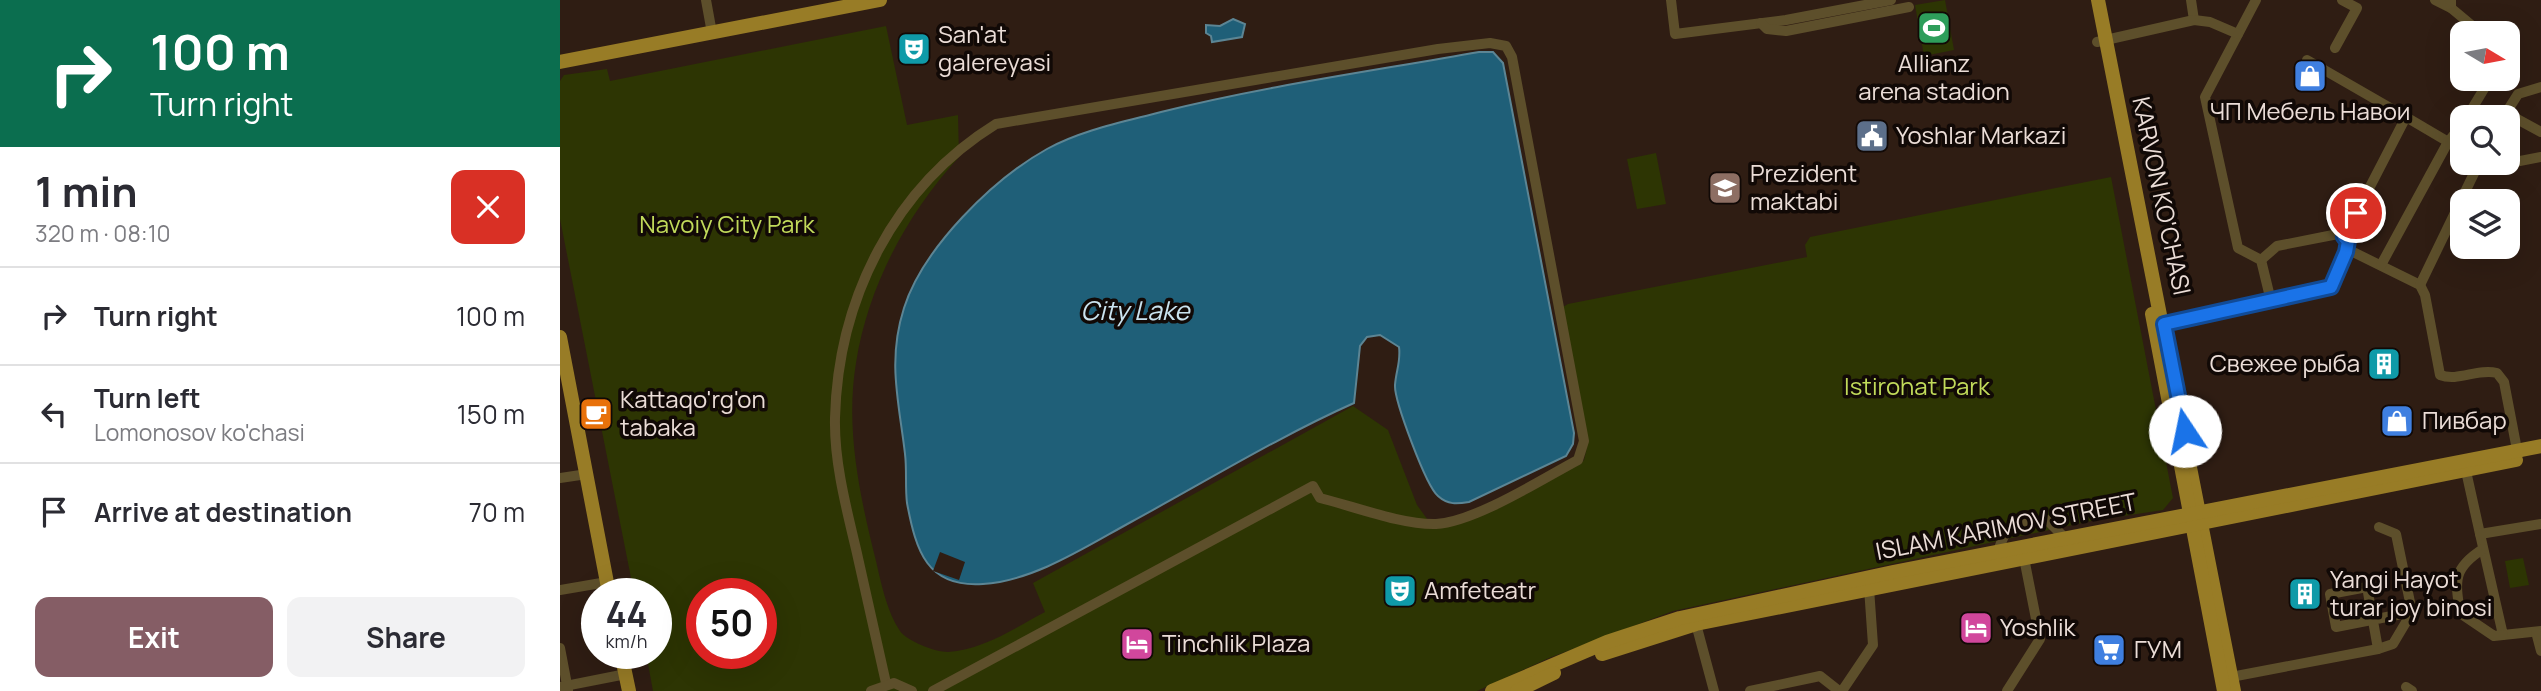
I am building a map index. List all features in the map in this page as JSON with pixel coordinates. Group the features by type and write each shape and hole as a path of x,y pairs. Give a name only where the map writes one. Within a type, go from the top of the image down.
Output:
{"main road":[{"path":"560,62 844,0"},
{"path":"560,52 880,0"},
{"path":"2088,0 2101,41"},
{"name":"KARVON KO'CHASI","path":"2098,0 2101,41 2196,519 2233,684"},
{"path":"560,337 602,578"},
{"path":"560,381 583,474"},
{"name":"ISLAM KARIMOV STREET","path":"2196,519 2466,471 2541,446"},
{"name":"ISLAM KARIMOV STREET","path":"1527,685 1607,642 1680,618 1998,552 2070,543 2518,455 2541,455"},
{"path":"2196,519 2224,691"},
{"name":"ISLAM KARIMOV STREET","path":"1492,691 1527,685 1570,666 1696,624 2024,558 2070,543"},
{"path":"620,669 629,691"},
{"path":"621,691 622,669"}],"street":[{"path":"706,0 711,29"},
{"path":"1671,0 1675,34 1761,23 1891,0"},
{"path":"2191,0 2194,20"},
{"path":"2256,0 2205,97 2238,247 2261,260 2271,301"},
{"path":"2335,48 2357,8 2342,0"},
{"path":"2435,0 2451,4 2469,21"},
{"path":"1761,23 1767,29 1786,31 1909,7"},
{"path":"2101,41 2194,20 2210,22 2238,34"},
{"path":"886,683 843,493 835,419 841,356 858,292 871,263 915,193 942,163 996,124 1438,49 1490,43 1506,46 1512,57 1584,440 1578,460 1466,517 1432,524 1320,498 1313,486 933,691"},
{"path":"2306,60 2448,142"},
{"path":"2511,105 2518,94 2541,87"},
{"path":"2159,325 2331,287 2345,243 2406,117"},
{"path":"2520,122 2541,133"},
{"path":"2381,265 2450,140"},
{"path":"2520,161 2541,157"},
{"path":"2420,285 2475,175"},
{"path":"2261,260 2277,246 2337,234 2345,243 2420,285 2426,295 2437,370 2447,377 2483,371 2497,373 2504,382 2518,455"},
{"path":"2466,471 2503,635"},
{"path":"560,478 583,474"},
{"path":"1998,552 2004,531 2011,526 2047,520 2070,543"},
{"path":"2480,534 2541,524"},
{"path":"2233,684 2393,644 2412,612 2396,534 2379,527"},
{"path":"2483,549 2466,560 2456,580 2460,613 2494,636 2539,631 2541,651"},
{"path":"2007,691 2040,639 2024,558"},
{"path":"2378,649 2373,620 2367,587 2330,594 2336,627 2373,620 2412,612"},
{"path":"1750,691 1820,676 1841,691 1873,645 1869,588"},
{"path":"560,590 581,589"},
{"path":"1696,624 1714,691"},
{"path":"560,648 565,688 622,674"},
{"path":"871,691 886,683 905,686 912,691"}],"green space":[{"name":"Allianz arena stadion","path":"1945,0 1954,50 1924,56 1915,5"},
{"name":"Istirohat Park","path":"886,26 907,125 958,115 959,157 923,202 892,252 870,306 862,334 853,388 856,463 885,597 900,631 915,642 936,650 948,652 973,647 1045,612 1033,583 1353,406 1388,430 1417,505 1433,527 1579,465 1584,460 1587,447 1563,307 1568,304 1807,257 1805,245 1810,237 2111,177 2173,498 2163,510 2091,521 1673,611 1549,658 1477,691 653,691 649,669 672,669 672,578 631,578 560,219 560,81 564,75 607,69 610,81"},
{"path":"1656,153 1666,204 1637,209 1627,159"},
{"path":"2523,558 2529,585 2510,588 2505,561"}],"water":[{"path":"1233,19 1245,24 1242,37 1212,42 1211,36 1206,33 1206,25 1220,26"},
{"name":"City Lake","path":"1479,52 1493,52 1503,63 1574,433 1573,444 1566,456 1469,502 1445,501 1438,496 1426,477 1396,394 1399,347 1380,335 1367,337 1360,346 1354,403 1270,445 1078,551 1021,576 983,584 964,584 949,580 927,563 915,536 907,503 906,460 896,381 896,346 904,308 913,285 943,239 983,197 1026,162 1047,149 1103,127 1240,94"}],"pier":[{"path":"940,552 965,562 959,580 933,571"}],"place":[{"name":"Allianz arena stadion","path":"1934,28"},
{"name":"San'at galereyasi","path":"914,49"},
{"name":"ЧП Мебель Навои","path":"2310,76"},
{"name":"Yoshlar Markazi","path":"1872,136"},
{"name":"Prezident maktabi","path":"1725,188"},
{"name":"Свежее рыба","path":"2384,364"},
{"name":"Kattaqo'rg'on tabaka","path":"596,414"},
{"name":"Пивбар","path":"2397,421"},
{"name":"Amfeteatr","path":"1400,591"},
{"name":"Yangi Hayot turar joy binosi","path":"2305,594"},
{"name":"Yoshlik","path":"1976,628"},
{"name":"Tinchlik Plaza","path":"1137,644"},
{"name":"ГУМ","path":"2109,650"}],"route":[{"path":"2185,431 2164,324 2331,287 2346,252 2348,241 2344,237 2356,213"}],"park label":[{"name":"Navoiy City Park","path":"727,225"}]}
